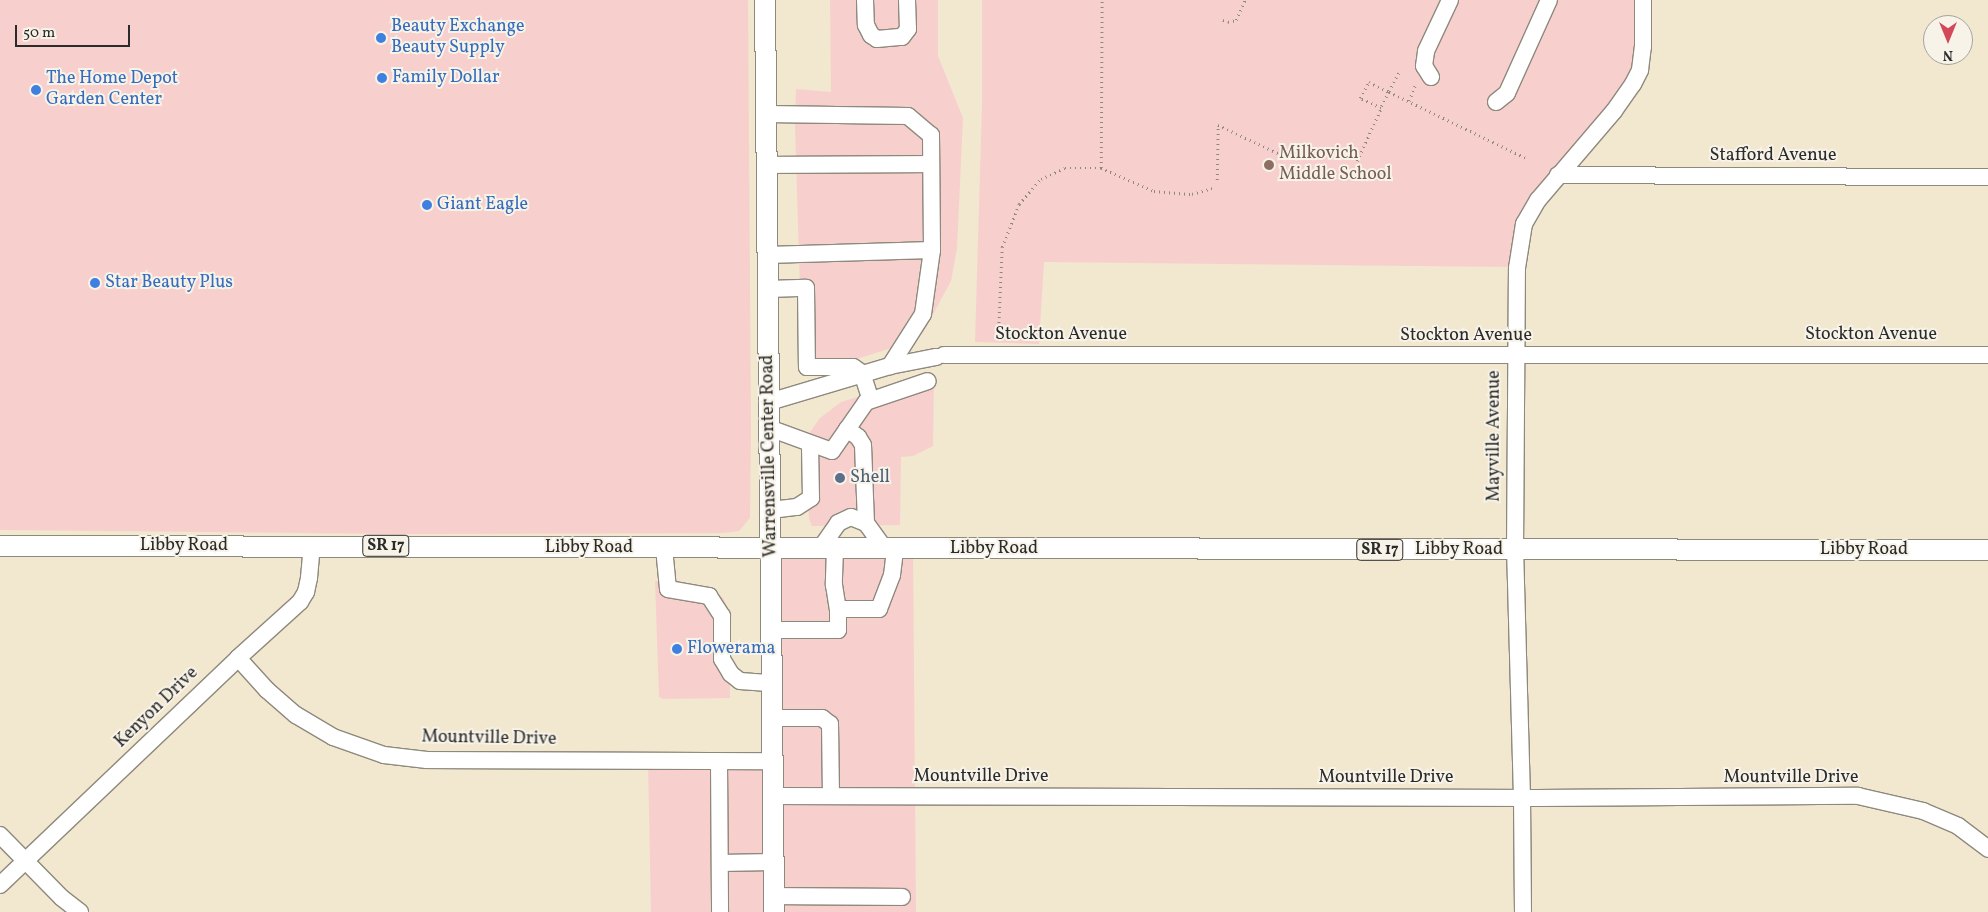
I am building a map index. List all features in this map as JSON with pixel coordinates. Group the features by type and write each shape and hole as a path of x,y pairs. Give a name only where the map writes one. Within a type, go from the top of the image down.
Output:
{"main road":[{"name":"Warrensville Center Road","path":"765,0 772,549 774,904"},
{"name":"Libby Road","path":"0,546 1988,550"}],"street":[{"path":"866,0 866,25 871,35 877,39 902,37 908,29 907,0"},
{"path":"1424,79 1426,51 1450,0"},
{"path":"1496,102 1507,93 1549,0"},
{"name":"Mayville Avenue","path":"1523,912 1522,798 1515,550 1517,268 1524,224 1538,200 1614,111 1633,84 1640,70 1643,47 1644,0"},
{"path":"766,114 908,116 931,135 932,250 923,314 890,366"},
{"path":"766,165 931,164"},
{"name":"Stafford Avenue","path":"1558,175 1988,177"},
{"path":"767,255 932,250"},
{"path":"768,289 806,288 807,368 854,367 862,373 871,400"},
{"name":"Stockton Avenue","path":"770,402 862,373 940,356 1988,355"},
{"path":"770,428 832,451 862,405 871,400 928,381"},
{"path":"847,429 858,437 864,445 866,523"},
{"path":"771,510 797,507 810,498 810,444"},
{"path":"772,630 838,630 838,610 827,549 838,523 844,519 858,518 866,523 890,549 892,575 879,609 838,610"},
{"name":"Kenyon Drive","path":"0,885 238,658 300,602 306,592 309,578 312,546"},
{"path":"664,548 668,589 709,596 722,616 722,659 731,674 740,681 772,683"},
{"name":"Mountville Drive","path":"238,658 267,690 296,716 333,737 384,755 427,760 772,761"},
{"path":"772,718 822,718 830,724 831,796"},
{"path":"719,761 720,912"},
{"name":"Mountville Drive","path":"772,796 1522,798 1858,796 1923,811 1958,826 1988,849"},
{"path":"0,835 62,898 80,912"},
{"path":"720,862 773,862"},
{"path":"774,904 902,897"}],"path":[{"path":"1102,0 1102,168"},
{"path":"1223,20 1228,22 1236,20 1245,0"},
{"path":"1357,161 1380,108 1399,73"},
{"path":"1408,101 1424,79"},
{"path":"1380,108 1360,98 1369,82 1528,159"},
{"path":"1217,180 1218,125 1280,154"},
{"path":"998,338 1002,247 1019,204 1041,179 1065,168 1102,168 1154,191 1192,194 1213,188"}],"shaded area":[{"path":"0,0 748,0 750,518 739,531 723,533 401,534 0,530"},
{"path":"830,0 938,0 938,56 963,118 957,248 951,281 924,331 917,340 812,373 802,358 795,126 796,89 831,92"},
{"name":"Milkovich Middle School","path":"982,0 1638,0 1635,63 1625,84 1572,148 1511,267 1044,262 1039,344 975,342 982,105"},
{"path":"934,374 933,446 913,456 901,457 900,525 812,526 809,518 806,460 810,432 820,418 841,402"},
{"path":"772,549 913,549 916,912 651,912 648,761 772,761"},
{"path":"655,581 681,581 685,587 714,590 723,598 729,611 730,698 663,699 659,697"}],"place":[{"name":"Beauty Exchange Beauty Supply","path":"381,38"},
{"name":"Family Dollar","path":"382,78"},
{"name":"The Home Depot Garden Center","path":"36,90"},
{"name":"Milkovich Middle School","path":"1269,165"},
{"name":"Giant Eagle","path":"427,205"},
{"name":"Star Beauty Plus","path":"95,283"},
{"name":"Shell","path":"840,478"},
{"name":"Flowerama","path":"677,649"}]}
